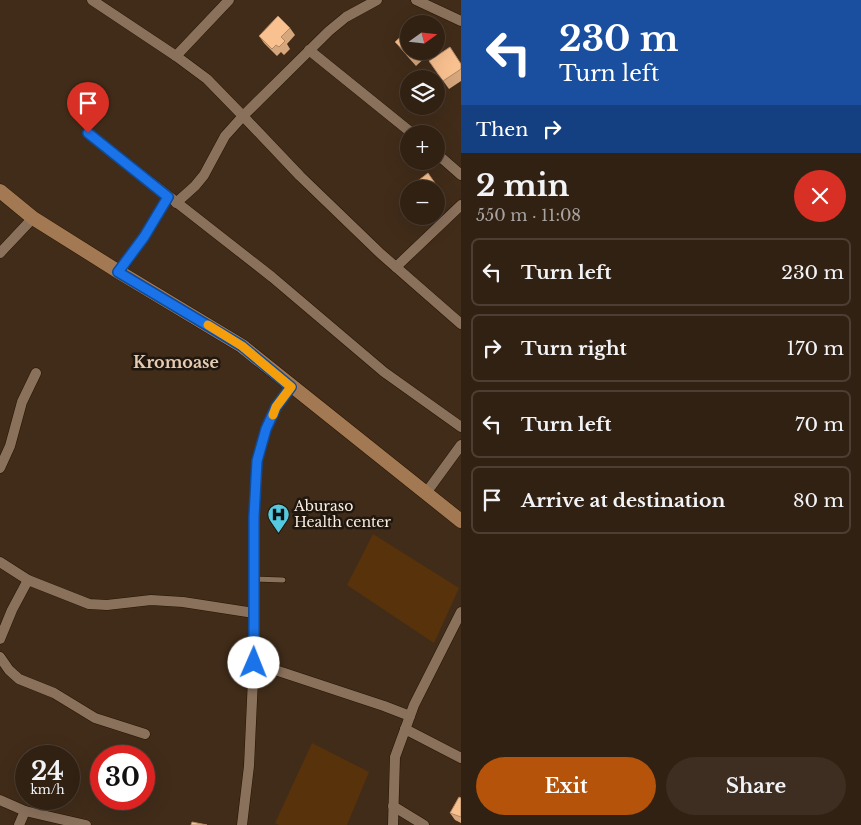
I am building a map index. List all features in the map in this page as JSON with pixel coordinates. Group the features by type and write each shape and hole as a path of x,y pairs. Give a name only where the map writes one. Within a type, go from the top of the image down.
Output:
{"street":[{"path":"92,0 207,79 300,176 461,324"},
{"path":"176,56 229,0"},
{"path":"118,272 172,200 195,186 204,175 224,136 243,116 309,50 346,17 377,0"},
{"path":"416,0 461,21"},
{"path":"309,50 402,125"},
{"path":"88,133 272,276 384,372 461,428"},
{"path":"445,161 461,175"},
{"path":"0,191 33,218 118,272 242,346 461,521"},
{"path":"396,266 461,205"},
{"path":"0,253 33,218"},
{"path":"0,468 10,446 22,402 36,373"},
{"path":"242,825 249,766 254,663 254,517 257,461 266,429 276,407 291,387"},
{"path":"426,493 461,445"},
{"path":"0,562 28,580 89,604 107,605 151,600 183,602 254,613"},
{"path":"0,639 12,610 28,580"},
{"path":"393,825 395,757 410,716 461,612"},
{"path":"0,657 9,670 19,679 54,693 95,718 145,734"},
{"path":"254,663 410,716"},
{"path":"405,729 461,758"},
{"path":"0,800 15,806"},
{"path":"393,806 424,825"},
{"path":"19,825 25,810 86,825"}],"lane":[{"path":"254,579 283,580"}],"shaded area":[{"path":"373,534 459,588 434,643 347,585"},
{"path":"312,743 369,772 347,825 279,825 275,823"}],"building":[{"path":"278,16 290,28 281,37 285,41 279,47 276,45 272,49 259,36"},
{"path":"400,37 400,47 395,42"},
{"path":"450,47 461,64 461,69 445,80 445,70 435,70 429,61 445,60 445,50"},
{"path":"428,173 433,180 419,180"},
{"path":"459,797 461,798 461,817 450,813"},
{"path":"192,822 207,825 191,825"}],"slow traffic":[{"path":"208,325 242,346 291,387 276,407 273,415"}],"place":[{"name":"Aburaso Health center","path":"278,533"}],"district":[{"name":"Kromoase","path":"176,362"}],"route":[{"path":"88,133 168,197 144,237 118,272 242,346 291,387 276,407 266,429 257,461 254,517 254,663"}]}
